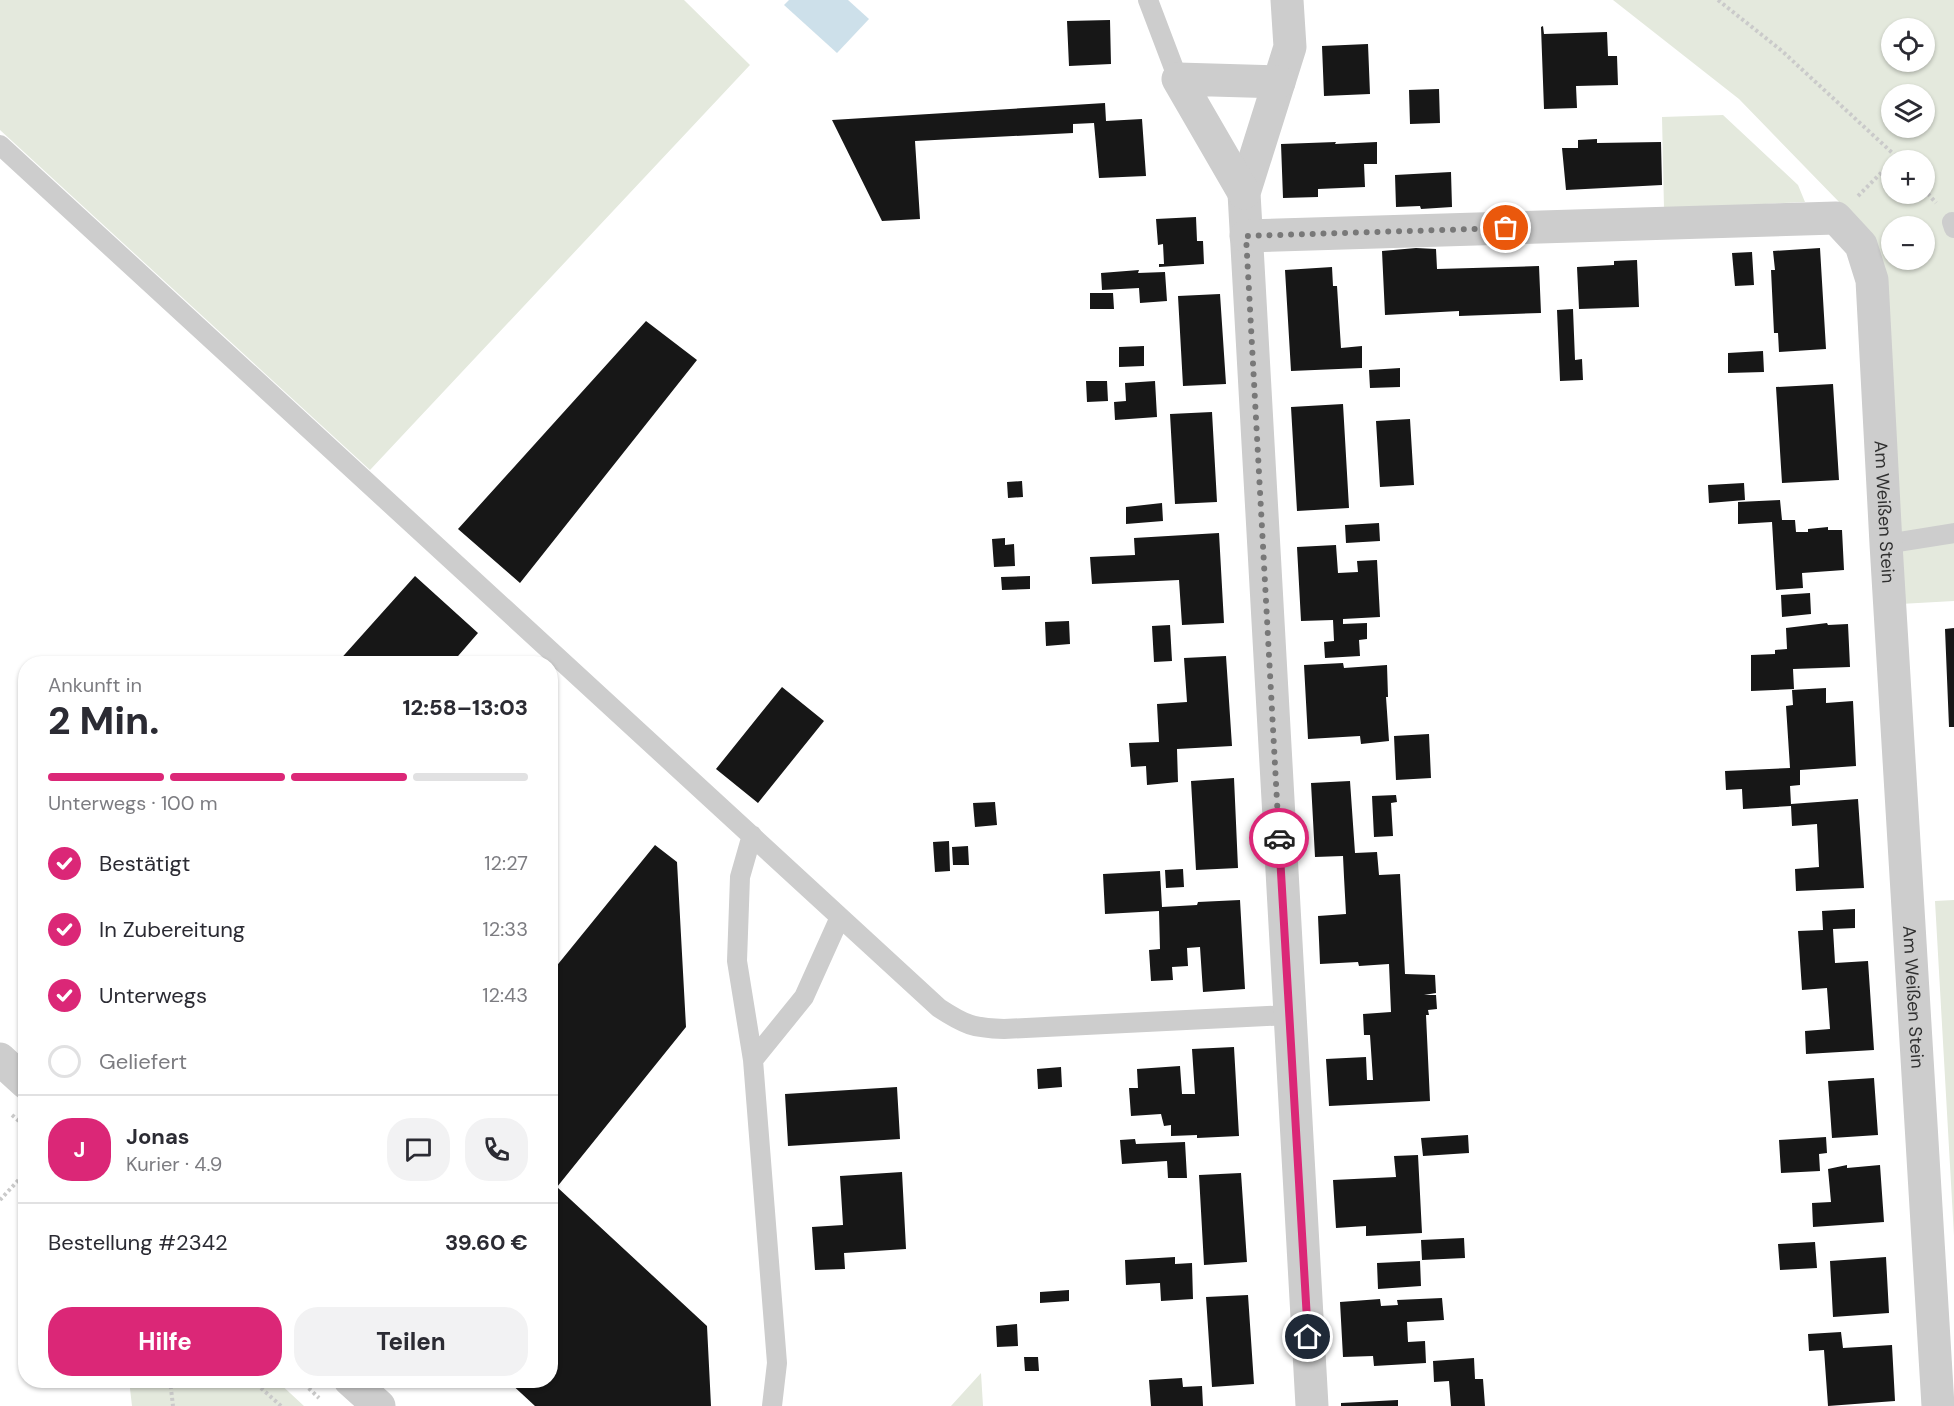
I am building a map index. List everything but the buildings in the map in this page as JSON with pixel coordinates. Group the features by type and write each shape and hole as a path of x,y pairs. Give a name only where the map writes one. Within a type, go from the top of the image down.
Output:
{"street":[{"path":"1287,0 1290,47 1244,193 1312,1406"},
{"path":"1178,79 1279,82"},
{"path":"1178,79 1244,193"},
{"path":"1246,236 1836,218"},
{"name":"Am Weißen Stein","path":"1836,218 1861,244 1872,280 1938,1406"},
{"path":"0,1059 18,1076"},
{"path":"359,1388 379,1406"}],"lane":[{"path":"1148,0 1178,79"},
{"path":"0,145 557,656"},
{"path":"1886,544 1954,532"},
{"path":"558,657 939,1008 961,1023 979,1028 1004,1029 1289,1015"},
{"path":"752,835 740,877 737,961 753,1060 777,1363 772,1406"},
{"path":"753,1060 804,997 840,917"}],"path":[{"path":"1718,0 1782,51 1885,150"},
{"path":"1836,218 1881,174"},
{"path":"0,1200 18,1181"},
{"path":"171,1388 173,1406"},
{"path":"261,1388 281,1406"},
{"path":"308,1388 321,1400"}],"shaded area":[{"path":"0,0 684,0 750,65 370,470 0,130"},
{"path":"1613,0 1954,0 1954,601 1900,604 1877,250 1841,204 1739,99"},
{"path":"1723,115 1798,185 1805,202 1664,209 1662,117"},
{"path":"1954,900 1954,1236 1935,901"},
{"path":"981,1373 983,1406 951,1406"},
{"path":"130,1388 285,1388 304,1406 132,1406"}],"water":[{"path":"789,0 848,0 869,19 837,53 784,5"}],"way so far":[{"path":"1279,838 1246,236 1506,228"}],"route":[{"path":"1279,838 1308,1337"}]}
